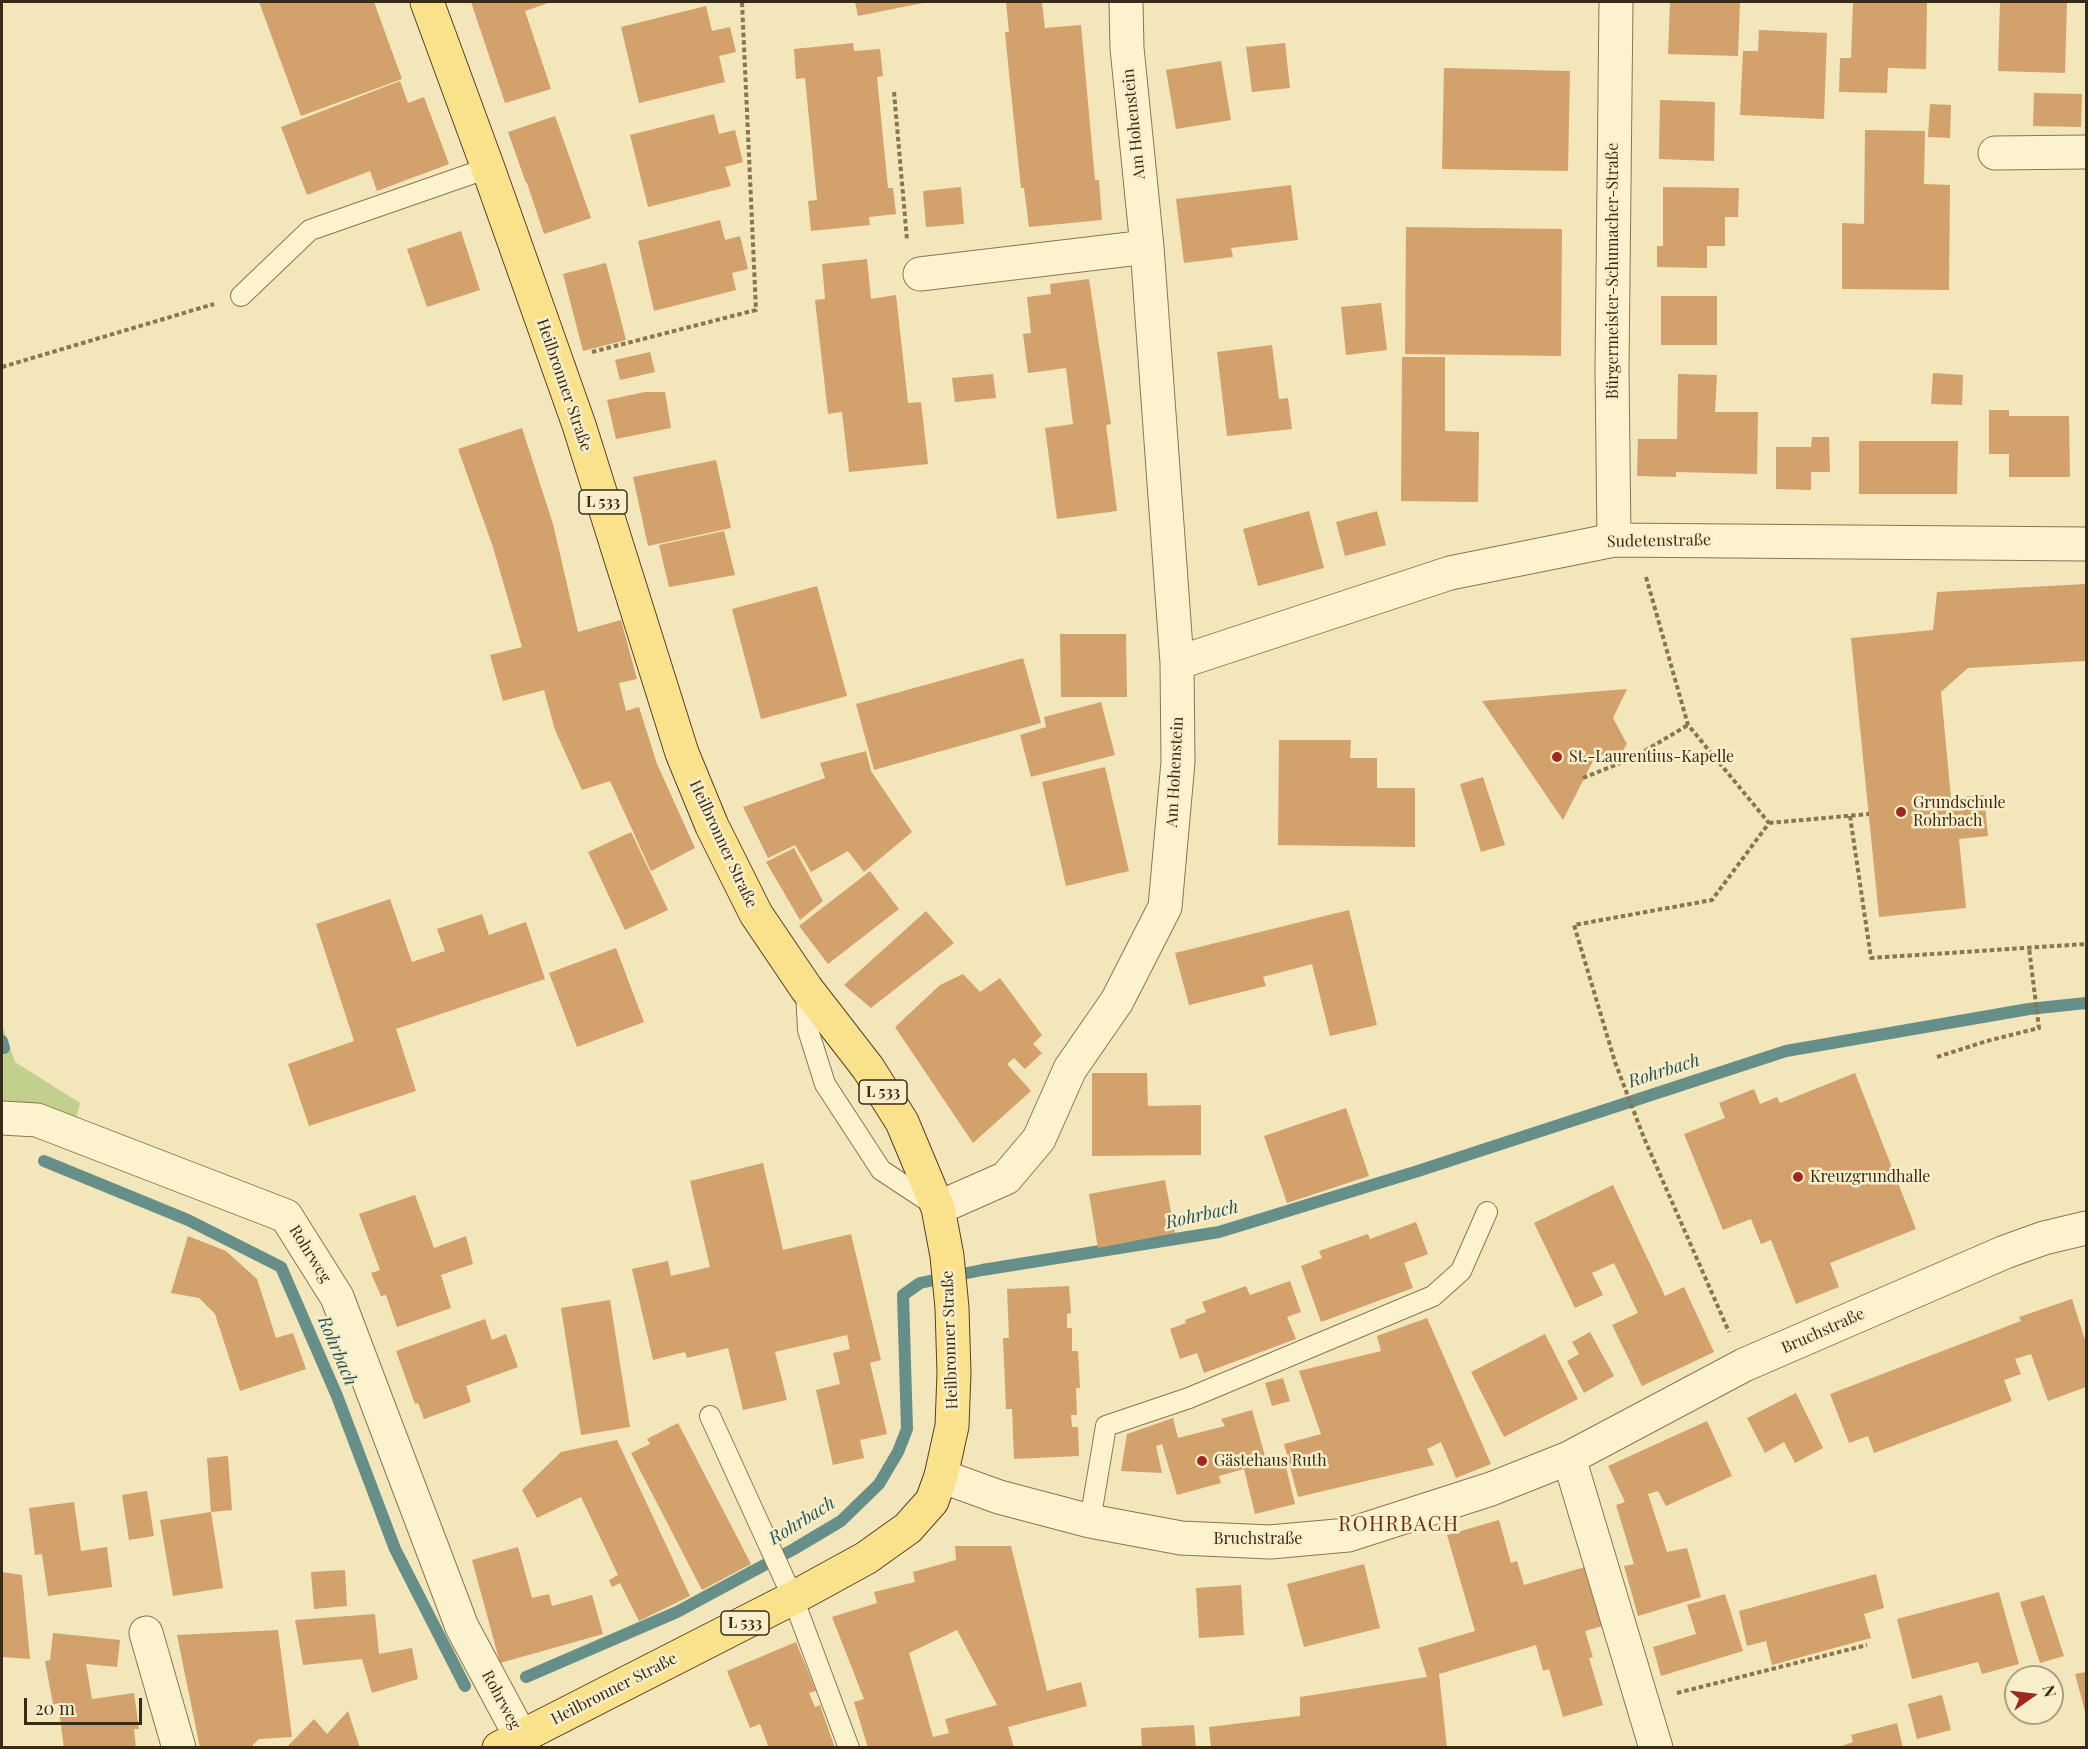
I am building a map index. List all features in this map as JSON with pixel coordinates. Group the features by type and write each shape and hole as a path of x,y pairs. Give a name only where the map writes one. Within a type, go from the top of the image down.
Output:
{"main road":[{"name":"Heilbronner Straße","path":"427,2 579,425 682,753 712,826 756,915 806,988 868,1068 902,1122 938,1208 947,1256 952,1308 954,1373 952,1426 941,1476 932,1502 908,1528 866,1558 787,1586 510,1742"}],"street":[{"name":"Am Hohenstein","path":"938,1208 1006,1178 1039,1139 1070,1069 1117,1002 1165,907 1178,762 1177,663 1147,247 1127,48 1126,2"},
{"name":"Bürgermeister-Schumacher-Straße","path":"1616,2 1612,369 1625,540"},
{"path":"1995,153 2086,152"},
{"path":"914,262 1147,247"},
{"name":"Sudetenstraße","path":"1177,663 1450,573 1625,540 2086,544"},
{"name":"Rohrweg","path":"2,1118 37,1120 286,1216 336,1297 462,1627 510,1742"},
{"name":"Bruchstraße","path":"941,1476 999,1497 1090,1521 1180,1538 1270,1542 1348,1535 1491,1490 1569,1458 1744,1365 2005,1252 2044,1238 2086,1228"},
{"path":"1569,1458 1656,1748"},
{"path":"146,1633 179,1748"}],"lane":[{"path":"241,296 310,230 488,168"},
{"path":"806,988 808,1030 825,1084 881,1170 938,1208"},
{"path":"1090,1521 1106,1426 1189,1398 1433,1296 1461,1270 1487,1212"},
{"path":"710,1416 787,1586 849,1748"}],"path":[{"path":"632,342 756,310 742,2"},
{"path":"894,92 914,262"},
{"path":"2,367 241,296"},
{"path":"1625,540 1688,725 1769,823"},
{"path":"1583,778 1633,758 1688,725"},
{"path":"1744,1365 1644,1138 1616,1062 1574,925 1712,900 1769,823 1869,814"},
{"path":"1850,816 1871,958 2086,944"},
{"path":"1937,1057 2039,1028 2029,948"},
{"path":"1641,1702 1867,1645"}],"green space":[{"path":"2,1025 15,1062 80,1103 75,1122 2,1105"}],"building":[{"path":"259,2 374,2 402,79 301,116"},
{"path":"471,2 551,2 525,11 551,89 505,103"},
{"path":"855,2 923,2 923,3 858,16"},
{"path":"1006,2 1042,2 1045,28 1081,25 1095,180 1099,180 1102,220 1029,227 1024,188 1021,188 1009,73 1005,32 1009,32"},
{"path":"1670,2 1740,2 1738,56 1668,54"},
{"path":"1853,2 1927,2 1926,69 1888,68 1887,93 1839,92 1840,58 1851,58"},
{"path":"2000,2 2067,2 2065,73 1998,71"},
{"path":"706,6 712,31 730,27 736,52 719,56 725,82 639,103 621,27"},
{"path":"1759,30 1827,33 1824,119 1740,115 1743,51 1758,51"},
{"path":"853,43 854,51 880,49 883,76 877,77 888,188 893,188 896,214 869,217 870,225 811,231 808,201 817,200 805,78 796,79 794,49"},
{"path":"1285,43 1290,88 1252,92 1246,47"},
{"path":"1221,61 1231,120 1176,129 1166,70"},
{"path":"1444,68 1570,71 1568,171 1442,169"},
{"path":"400,81 408,103 424,97 449,164 377,191 370,171 307,195 281,127"},
{"path":"2034,93 2082,94 2081,127 2033,126"},
{"path":"1660,100 1715,102 1714,161 1659,159"},
{"path":"1930,104 1951,105 1950,138 1928,137"},
{"path":"714,114 719,134 735,130 743,162 725,167 731,186 648,207 630,135"},
{"path":"555,116 591,218 544,234 527,183 535,181 526,183 508,132"},
{"path":"1865,130 1925,131 1924,184 1950,185 1949,290 1842,289 1842,223 1864,224"},
{"path":"1291,185 1298,240 1231,248 1233,257 1184,263 1176,199"},
{"path":"961,187 964,224 926,227 923,191"},
{"path":"1663,187 1739,188 1738,217 1725,217 1725,246 1707,246 1707,268 1657,267 1657,246 1663,246"},
{"path":"720,220 725,240 740,236 748,269 732,273 736,290 654,311 638,241"},
{"path":"1406,227 1562,229 1561,356 1405,354"},
{"path":"461,231 480,290 427,307 407,249"},
{"path":"867,259 871,299 896,295 908,403 921,402 928,464 849,472 842,412 828,414 815,300 825,299 822,264"},
{"path":"606,263 626,340 583,351 563,274"},
{"path":"1089,279 1111,424 1106,425 1117,511 1057,519 1045,428 1073,424 1066,368 1028,373 1023,334 1031,333 1027,297 1051,294 1050,284"},
{"path":"1661,296 1717,296 1717,345 1661,345"},
{"path":"1381,303 1387,350 1346,355 1341,307"},
{"path":"1272,345 1279,399 1288,398 1292,429 1227,436 1217,352"},
{"path":"650,352 655,372 620,380 615,360"},
{"path":"1402,357 1445,357 1445,431 1479,432 1478,502 1401,501"},
{"path":"1933,373 1963,375 1962,405 1931,404"},
{"path":"993,374 996,398 955,402 952,378"},
{"path":"1678,374 1717,375 1715,412 1758,412 1757,474 1676,472 1676,477 1637,476 1638,439 1677,439"},
{"path":"645,392 665,392 671,428 616,439 607,400"},
{"path":"1989,410 2009,410 2009,416 2069,416 2070,477 2009,477 2009,454 1989,454"},
{"path":"522,428 553,524 578,632 621,620 637,679 619,683 626,711 639,707 657,764 695,848 651,871 610,781 582,790 555,730 544,690 503,701 490,655 522,647 493,547 458,449"},
{"path":"1812,437 1829,437 1830,472 1811,472 1811,490 1776,489 1776,447 1811,447"},
{"path":"1859,441 1958,441 1957,494 1859,494"},
{"path":"716,460 731,528 648,546 633,477"},
{"path":"1309,511 1324,568 1258,586 1243,529"},
{"path":"1377,511 1386,545 1345,556 1336,522"},
{"path":"724,531 735,575 669,587 659,545"},
{"path":"2086,584 2086,661 1968,668 1941,692 1951,798 1984,795 1988,836 1959,839 1966,908 1879,917 1851,638 1933,630 1937,592"},
{"path":"817,586 847,696 761,719 732,609"},
{"path":"1060,634 1126,634 1127,697 1061,697"},
{"path":"1023,658 1041,723 874,770 856,704"},
{"name":"St.-Laurentius-Kapelle","path":"1627,689 1613,718 1627,744 1616,761 1597,753 1563,820 1482,701"},
{"path":"1101,702 1115,755 1031,777 1020,735 1046,727 1044,717"},
{"path":"1279,740 1351,740 1350,758 1377,758 1377,788 1415,788 1415,847 1278,845"},
{"path":"866,751 871,771 912,832 864,872 848,851 811,872 795,845 768,858 743,807 825,778 820,763"},
{"path":"1105,767 1129,871 1066,886 1042,782"},
{"path":"1483,777 1505,845 1481,852 1460,784"},
{"path":"631,832 668,910 625,930 588,852"},
{"path":"794,848 823,901 800,920 766,862"},
{"path":"870,871 899,909 828,964 799,926"},
{"path":"390,899 412,962 445,951 437,929 482,914 489,935 526,922 545,979 396,1029 416,1091 309,1126 288,1064 354,1041 316,924"},
{"path":"1349,910 1377,1025 1330,1036 1312,964 1263,977 1266,986 1189,1005 1175,953"},
{"path":"926,911 954,943 871,1008 844,985"},
{"path":"616,948 644,1022 577,1047 549,973"},
{"path":"963,974 980,992 1000,978 1042,1035 1033,1044 1042,1053 1025,1069 1014,1058 1007,1064 1031,1091 973,1143 895,1027 940,985"},
{"path":"1092,1073 1147,1073 1148,1106 1201,1105 1201,1155 1092,1156"},
{"name":"Kreuzgrundhalle","path":"1855,1073 1916,1229 1830,1263 1839,1287 1796,1304 1771,1240 1761,1244 1751,1219 1723,1230 1684,1134 1725,1118 1719,1103 1754,1089 1760,1104 1777,1097 1780,1103"},
{"path":"1346,1108 1369,1176 1287,1203 1264,1136"},
{"path":"763,1163 783,1250 851,1234 881,1360 870,1363 887,1434 860,1440 864,1458 833,1465 816,1390 840,1384 833,1353 850,1349 847,1335 775,1352 787,1400 743,1410 728,1348 687,1358 685,1352 653,1360 632,1269 668,1261 671,1276 710,1267 690,1181"},
{"path":"1165,1180 1175,1233 1098,1248 1089,1194"},
{"path":"1613,1185 1665,1296 1684,1287 1714,1352 1642,1386 1612,1325 1638,1313 1614,1263 1592,1273 1603,1295 1575,1308 1534,1223"},
{"path":"415,1195 434,1248 466,1236 473,1264 441,1275 451,1308 397,1327 386,1295 381,1296 371,1273 380,1270 359,1214"},
{"path":"1416,1222 1428,1254 1404,1263 1413,1288 1321,1322 1301,1266 1322,1258 1319,1251 1368,1234 1370,1239"},
{"path":"188,1236 226,1251 257,1279 276,1338 293,1333 306,1369 240,1391 215,1314 199,1298 171,1293"},
{"path":"1290,1281 1301,1312 1287,1317 1296,1339 1204,1373 1197,1353 1180,1359 1170,1329 1206,1312 1202,1302 1246,1286 1250,1295"},
{"path":"1069,1286 1071,1313 1067,1314 1067,1328 1072,1328 1072,1351 1078,1351 1080,1388 1076,1388 1077,1415 1071,1415 1072,1427 1078,1427 1079,1456 1014,1459 1012,1409 1006,1409 1003,1338 1009,1338 1007,1289"},
{"path":"2072,1299 2086,1343 2086,1387 2048,1401 2031,1354 2015,1359 2021,1374 2004,1380 2012,1401 1874,1453 1868,1436 1849,1443 1830,1394 2021,1321 2019,1317"},
{"path":"610,1300 630,1427 581,1435 561,1308"},
{"path":"1427,1318 1491,1464 1456,1478 1441,1442 1427,1449 1434,1465 1298,1497 1284,1444 1321,1434 1299,1371 1381,1351 1377,1336"},
{"path":"485,1319 492,1340 506,1334 518,1367 466,1386 471,1402 424,1419 418,1403 415,1404 396,1351"},
{"path":"1590,1332 1614,1376 1584,1393 1567,1361 1579,1354 1572,1342"},
{"path":"1545,1334 1578,1399 1504,1437 1471,1372"},
{"path":"1283,1378 1290,1401 1272,1406 1265,1383"},
{"path":"1796,1393 1823,1448 1795,1463 1784,1442 1765,1453 1747,1418"},
{"path":"1252,1410 1267,1463 1284,1459 1295,1504 1255,1514 1244,1469 1219,1476 1221,1483 1177,1495 1162,1444 1156,1446 1162,1473 1121,1471 1127,1434 1173,1418 1178,1438 1225,1426 1221,1419"},
{"path":"1707,1421 1732,1476 1666,1506 1658,1491 1648,1494 1667,1552 1687,1548 1701,1597 1638,1616 1624,1566 1634,1564 1616,1505 1625,1502 1608,1466"},
{"path":"678,1423 751,1564 702,1590 631,1453 650,1444 647,1439"},
{"path":"617,1440 690,1596 639,1621 620,1583 612,1587 609,1580 618,1575 581,1497 537,1518 522,1490 561,1452"},
{"path":"228,1456 232,1510 211,1512 207,1458"},
{"path":"147,1491 154,1536 129,1540 122,1495"},
{"path":"74,1502 81,1551 107,1547 112,1587 48,1596 42,1554 35,1555 29,1508"},
{"path":"211,1512 223,1588 173,1596 160,1520"},
{"path":"1499,1520 1511,1563 1517,1561 1524,1585 1585,1567 1602,1626 1585,1631 1593,1657 1589,1658 1603,1705 1563,1717 1549,1669 1543,1671 1536,1645 1439,1674 1447,1748 1211,1748 1209,1727 1300,1716 1300,1697 1427,1677 1418,1648 1475,1631 1447,1535"},
{"path":"955,1546 1011,1546 1047,1691 1081,1682 1087,1706 1008,1727 1014,1748 868,1748 854,1702 864,1699 832,1617 877,1603 874,1592 915,1582 913,1572 956,1560","holes":["957,1630 997,1705 945,1719 949,1733 933,1737 909,1653"]},
{"path":"518,1547 532,1598 549,1594 552,1606 592,1595 603,1634 500,1663 472,1560"},
{"path":"1364,1564 1380,1628 1304,1647 1287,1584"},
{"path":"345,1570 347,1606 314,1609 311,1572"},
{"path":"2,1572 22,1575 30,1659 2,1657"},
{"path":"1876,1574 1884,1608 1864,1614 1871,1638 1772,1665 1766,1641 1747,1646 1739,1611"},
{"path":"1241,1585 1244,1635 1199,1638 1196,1588"},
{"path":"1999,1592 2019,1664 2004,1665 2004,1668 1982,1674 1978,1662 1912,1679 1897,1619"},
{"path":"1725,1594 1743,1651 1661,1676 1653,1647 1696,1634 1687,1605"},
{"path":"2044,1595 2064,1656 2040,1663 2020,1602"},
{"path":"375,1614 379,1654 412,1648 418,1679 372,1693 362,1659 303,1665 295,1620"},
{"path":"278,1630 292,1737 259,1739 250,1748 200,1748 177,1635"},
{"path":"53,1633 120,1640 117,1667 86,1664 92,1699 134,1693 139,1729 134,1729 136,1748 64,1748 58,1704 53,1704 45,1661 50,1660"},
{"path":"796,1642 816,1691 809,1693 815,1707 820,1705 835,1748 769,1748 760,1724 750,1728 727,1671"},
{"path":"2086,1672 2086,1715 2075,1674"},
{"path":"1942,1695 1951,1730 1917,1739 1908,1704"},
{"path":"348,1711 360,1748 286,1748 314,1719 327,1734"},
{"path":"1897,1723 1903,1748 1836,1748 1853,1742 1851,1735"},
{"path":"1194,1725 1196,1748 1142,1748 1141,1728"}],"waterway":[{"name":"Rohrbach","path":"526,1677 677,1612 794,1549 841,1521 879,1484 898,1452 907,1429 903,1295 920,1283 982,1270 1219,1232 1418,1171 1786,1051 2029,1009 2086,1003"},
{"name":"Rohrbach","path":"2,1041 4,1048"},
{"name":"Rohrbach","path":"44,1161 188,1220 281,1267 337,1396 395,1549 465,1686"}],"place":[{"name":"St.-Laurentius-Kapelle","path":"1557,757"},
{"name":"Grundschule Rohrbach","path":"1901,812"},
{"name":"Kreuzgrundhalle","path":"1798,1177"},
{"name":"Gästehaus Ruth","path":"1202,1461"}],"district":[{"name":"ROHRBACH","path":"1399,1525"}]}
